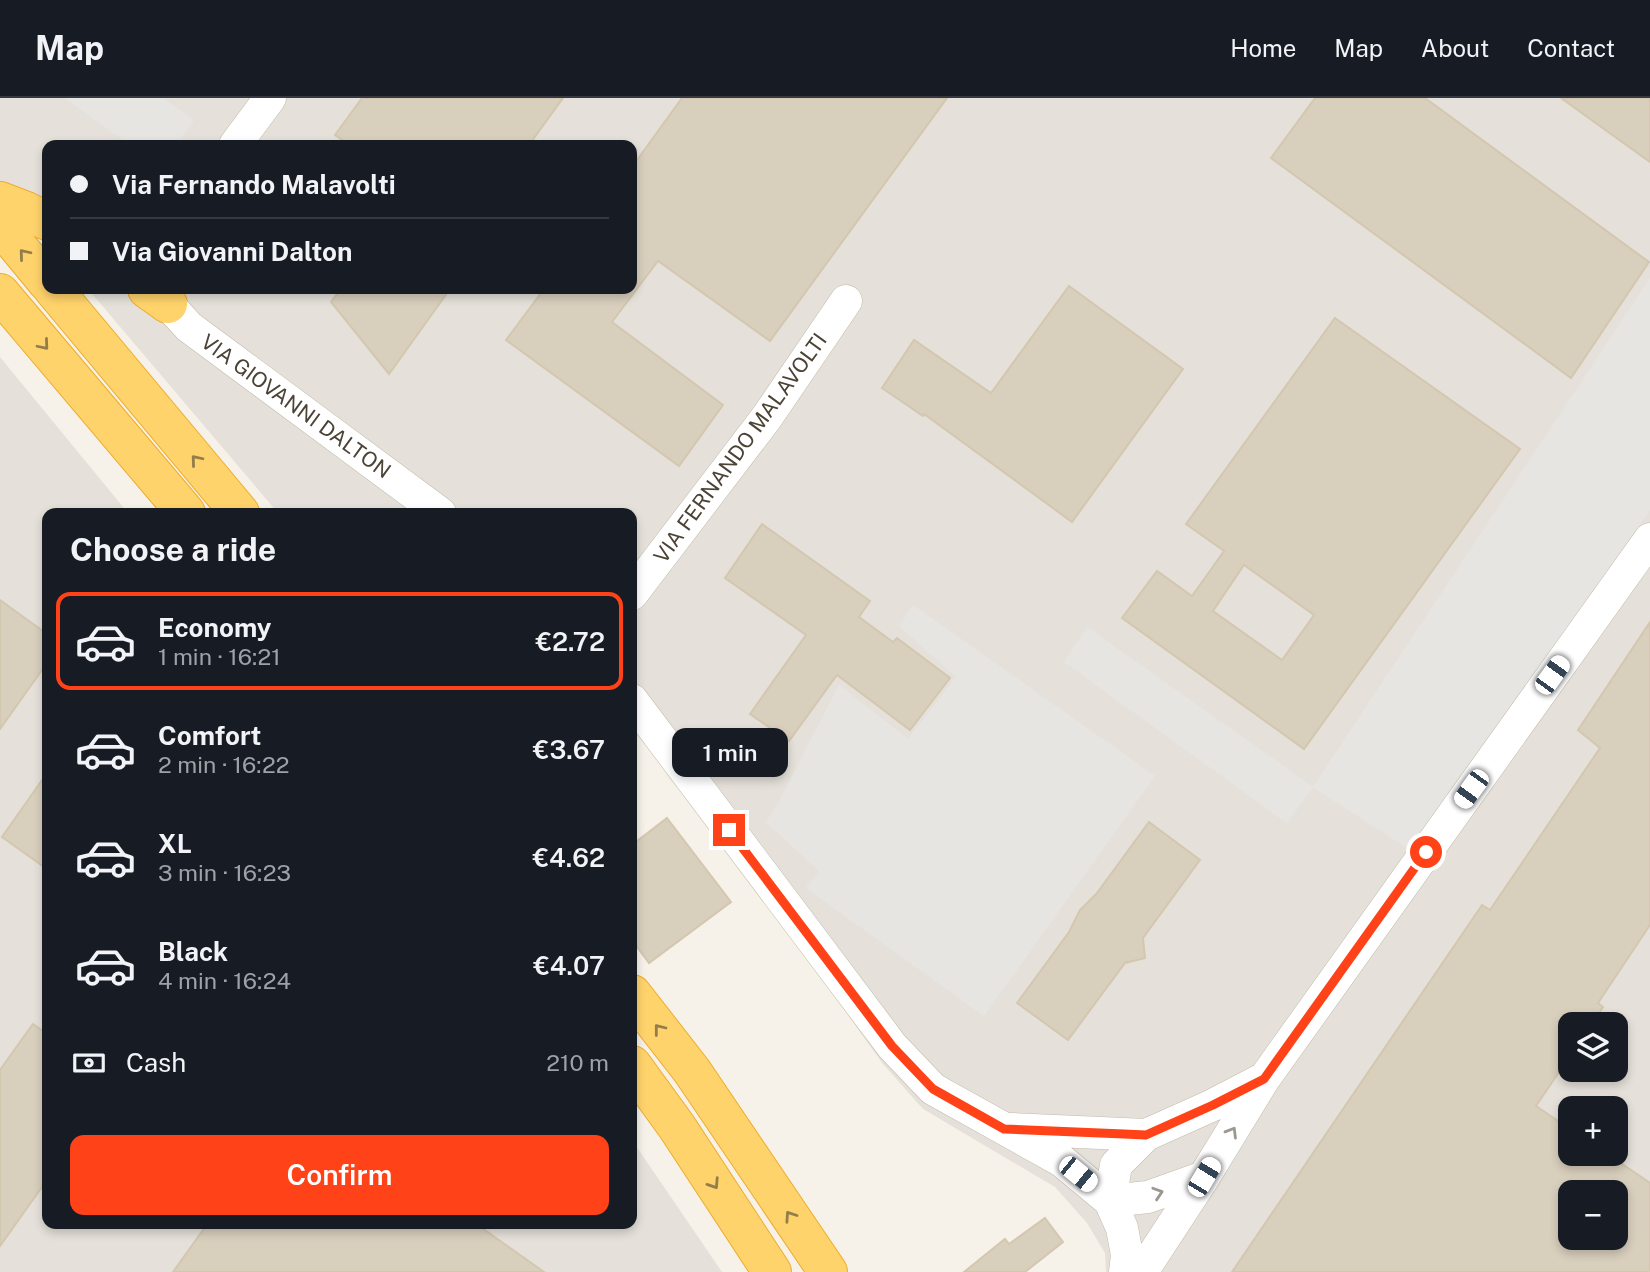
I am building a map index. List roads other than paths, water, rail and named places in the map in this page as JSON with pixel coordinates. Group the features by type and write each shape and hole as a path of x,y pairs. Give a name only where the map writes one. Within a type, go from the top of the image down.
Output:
{"highway":[{"path":"0,201 42,219"},
{"path":"0,225 42,276"},
{"path":"0,293 182,508"},
{"path":"57,294 236,508"},
{"path":"637,1000 692,1071 828,1272"},
{"path":"637,1072 677,1127 772,1272"}],"street":[{"path":"239,140 270,98"},
{"name":"VIA GIOVANNI DALTON","path":"161,294 189,327 433,508"},
{"name":"VIA FERNANDO MALAVOLTI","path":"637,587 767,417 846,301"},
{"path":"1142,1272 1264,1079 1650,539"},
{"path":"637,706 892,1046 933,1089 1062,1161 1110,1200 1122,1228 1127,1255 1125,1272"},
{"path":"1110,1200 1116,1165 1146,1135 1264,1079"},
{"path":"1004,1129 1146,1135"},
{"path":"1110,1200 1148,1197 1204,1177"}]}
